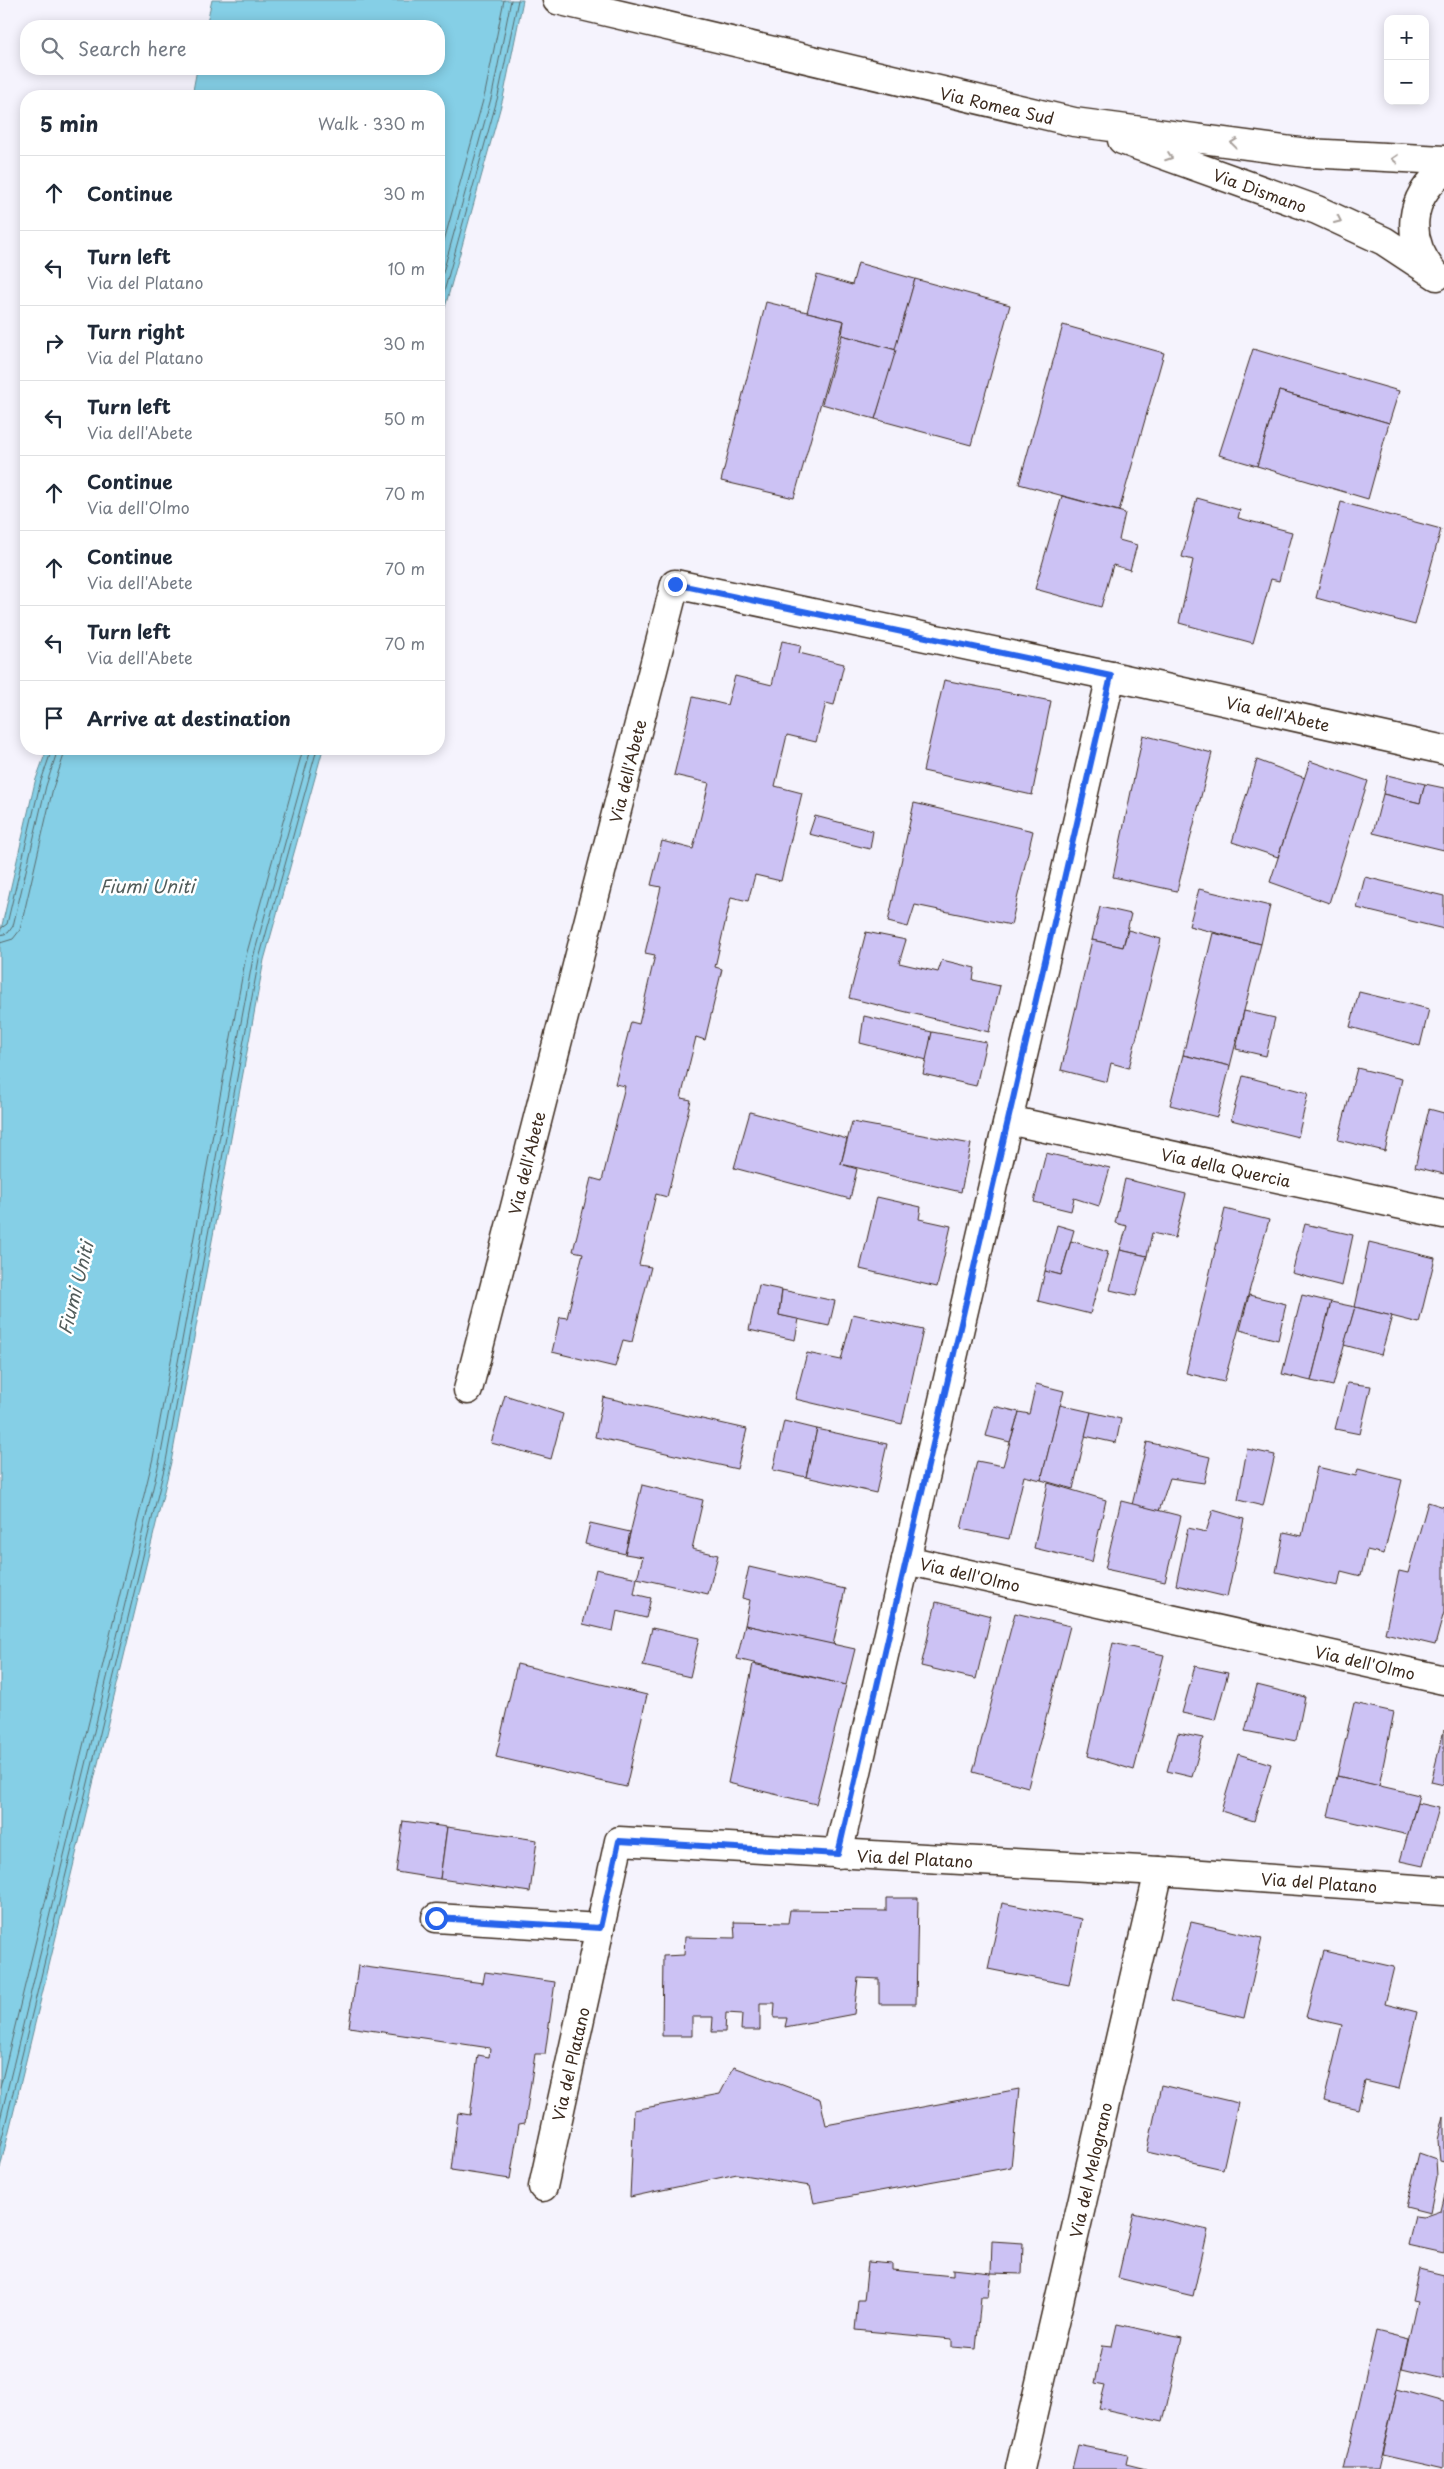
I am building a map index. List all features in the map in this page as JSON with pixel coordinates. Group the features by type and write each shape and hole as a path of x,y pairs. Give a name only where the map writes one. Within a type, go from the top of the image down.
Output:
{"street":[{"name":"Via Romea Sud","path":"557,0 1074,122 1307,153 1444,160"},
{"name":"Via Dismano","path":"1074,122 1317,210 1384,241 1440,278"},
{"path":"1440,278 1423,259 1415,239 1414,218 1421,197 1433,180 1444,171"},
{"name":"Via dell'Abete","path":"468,1390 675,584 1111,676 1444,750"},
{"path":"1008,1120 1111,676"},
{"name":"Via della Quercia","path":"1008,1120 1444,1214"},
{"name":"Via dell'Olmo","path":"1008,1120 906,1560 1444,1680"},
{"path":"838,1854 906,1560"},
{"name":"Via del Platano","path":"543,2187 619,1841 1159,1872 1444,1891"},
{"name":"Via del Melograno","path":"1020,2469 1159,1872"},
{"path":"436,1918 600,1928"}],"water":[{"path":"212,0 523,0 503,98 445,307 445,90 193,90 196,75 445,75 445,20 207,20"},
{"name":"Fiumi Uniti","path":"45,755 321,755 264,960 171,1462 0,2168 0,934 35,782"}],"building":[{"path":"858,263 915,279 896,350 842,335 844,321 807,312 817,275 852,285"},
{"path":"915,279 1010,305 971,445 875,419"},
{"path":"766,302 844,321 794,498 721,481"},
{"path":"1063,325 1164,353 1119,511 1019,484"},
{"path":"842,335 896,350 875,419 822,404"},
{"path":"1253,349 1399,391 1389,423 1279,391 1257,466 1219,455"},
{"path":"1279,391 1389,423 1368,499 1257,466"},
{"path":"1062,496 1125,513 1119,540 1137,545 1130,570 1113,565 1101,607 1035,589"},
{"path":"1197,498 1240,510 1238,518 1292,532 1279,581 1271,579 1253,643 1179,623 1193,560 1182,557"},
{"path":"1341,502 1441,529 1415,625 1316,598"},
{"path":"782,641 801,645 799,653 844,664 834,705 826,703 816,742 787,735 775,786 802,793 781,881 755,875 748,901 731,897 715,967 722,969 705,1040 696,1037 681,1098 691,1100 667,1197 656,1194 639,1265 651,1267 632,1342 623,1340 615,1367 552,1352 560,1317 567,1318 583,1253 573,1251 591,1178 602,1181 625,1086 615,1084 631,1022 639,1024 655,955 645,953 661,887 651,885 662,841 693,849 709,783 674,775 693,697 727,705 735,676 772,685"},
{"path":"944,680 1051,701 1032,795 923,771"},
{"path":"1143,735 1212,753 1177,891 1113,877"},
{"path":"1257,760 1305,778 1278,857 1232,842"},
{"path":"1310,761 1368,781 1329,903 1270,882"},
{"path":"1387,775 1425,784 1420,803 1383,794"},
{"path":"1425,784 1444,788 1444,850 1373,833 1383,794 1420,803"},
{"path":"914,803 1033,831 1011,925 915,905 908,927 888,922"},
{"path":"815,816 873,831 870,849 809,834"},
{"path":"1365,877 1444,896 1444,929 1357,908"},
{"path":"1199,889 1270,906 1261,944 1189,926"},
{"path":"1100,907 1131,914 1123,947 1092,940"},
{"path":"1128,930 1161,939 1129,1068 1111,1063 1107,1082 1061,1070 1092,940 1123,947"},
{"path":"866,932 906,940 899,963 938,972 942,960 975,968 973,980 1000,986 989,1032 849,998"},
{"path":"1213,933 1261,944 1230,1066 1183,1055"},
{"path":"1359,992 1429,1009 1420,1046 1350,1027"},
{"path":"1244,1011 1275,1018 1266,1056 1236,1049"},
{"path":"864,1016 932,1032 927,1060 860,1043"},
{"path":"932,1032 986,1042 976,1086 923,1074"},
{"path":"1183,1055 1230,1066 1217,1117 1170,1105"},
{"path":"1357,1068 1402,1079 1385,1151 1338,1140"},
{"path":"1243,1076 1308,1093 1298,1137 1231,1120"},
{"path":"1429,1109 1444,1113 1444,1174 1415,1167"},
{"path":"750,1112 847,1139 841,1164 857,1169 850,1199 734,1168"},
{"path":"852,1122 971,1144 961,1192 841,1164"},
{"path":"1046,1153 1110,1168 1099,1206 1074,1198 1071,1211 1034,1202"},
{"path":"1125,1179 1186,1194 1175,1238 1152,1233 1147,1256 1120,1250 1127,1226 1115,1223"},
{"path":"877,1197 921,1207 919,1219 951,1226 937,1287 860,1269"},
{"path":"1225,1209 1269,1220 1224,1382 1186,1373"},
{"path":"1305,1224 1353,1235 1342,1286 1292,1273"},
{"path":"1057,1225 1074,1230 1061,1275 1045,1271"},
{"path":"1071,1241 1108,1252 1090,1314 1038,1301 1045,1271 1061,1275"},
{"path":"1369,1242 1435,1258 1419,1323 1355,1307"},
{"path":"1120,1250 1147,1256 1136,1296 1110,1290"},
{"path":"759,1285 782,1290 779,1315 799,1319 795,1340 749,1330"},
{"path":"782,1290 835,1301 829,1326 779,1315"},
{"path":"1249,1295 1286,1304 1278,1340 1240,1330"},
{"path":"1302,1295 1331,1302 1311,1381 1282,1374"},
{"path":"1331,1302 1355,1307 1333,1386 1311,1381"},
{"path":"1355,1307 1392,1316 1381,1355 1344,1345"},
{"path":"853,1314 923,1330 902,1424 795,1399 807,1353 841,1360"},
{"path":"1347,1383 1371,1386 1360,1434 1335,1429"},
{"path":"1036,1384 1064,1391 1041,1480 1024,1476 1009,1539 961,1529 977,1461 1003,1466 1019,1412 1029,1414"},
{"path":"505,1395 563,1414 551,1459 491,1443"},
{"path":"603,1397 747,1429 737,1469 595,1437"},
{"path":"1060,1405 1091,1412 1073,1489 1041,1480"},
{"path":"994,1406 1019,1412 1010,1442 986,1436"},
{"path":"1091,1412 1121,1419 1116,1443 1085,1436"},
{"path":"784,1421 817,1429 806,1477 773,1470"},
{"path":"817,1429 887,1444 876,1493 806,1477"},
{"path":"1147,1442 1210,1457 1204,1483 1170,1478 1159,1511 1132,1505"},
{"path":"1247,1449 1275,1455 1263,1506 1238,1500"},
{"path":"1317,1467 1356,1476 1358,1469 1402,1480 1384,1554 1367,1550 1361,1576 1341,1571 1338,1586 1276,1572 1284,1532 1302,1536"},
{"path":"1048,1483 1106,1500 1092,1562 1034,1548"},
{"path":"642,1485 703,1500 692,1549 718,1555 708,1594 637,1578 643,1557 625,1554"},
{"path":"1121,1501 1181,1516 1165,1582 1105,1569"},
{"path":"1428,1502 1444,1507 1444,1612 1435,1645 1385,1633 1399,1571 1408,1573"},
{"path":"1213,1510 1244,1519 1227,1597 1176,1585 1188,1528 1206,1532"},
{"path":"590,1523 630,1532 625,1554 585,1544"},
{"path":"749,1567 845,1589 833,1645 745,1625 750,1600 742,1598"},
{"path":"596,1569 637,1578 634,1594 651,1598 646,1618 617,1611 613,1631 583,1624"},
{"path":"936,1602 991,1616 976,1679 921,1666"},
{"path":"1015,1613 1070,1626 1028,1787 973,1772"},
{"path":"745,1625 855,1649 846,1685 737,1659"},
{"path":"652,1628 699,1638 690,1677 643,1666"},
{"path":"1113,1643 1164,1655 1134,1770 1088,1756"},
{"path":"517,1664 647,1695 626,1787 496,1757"},
{"path":"753,1664 846,1685 816,1804 728,1783"},
{"path":"1195,1666 1228,1673 1215,1720 1182,1713"},
{"path":"1257,1685 1305,1697 1296,1741 1245,1731"},
{"path":"1354,1703 1394,1712 1379,1786 1337,1776"},
{"path":"1444,1730 1444,1785 1431,1782"},
{"path":"1178,1733 1203,1738 1192,1777 1167,1771"},
{"path":"1238,1754 1271,1764 1254,1821 1221,1811"},
{"path":"1337,1776 1419,1795 1408,1835 1328,1816"},
{"path":"1417,1803 1439,1808 1423,1866 1400,1861"},
{"path":"403,1821 447,1827 440,1879 396,1872"},
{"path":"447,1827 537,1840 530,1892 440,1879"},
{"path":"886,1898 918,1898 916,2004 879,2004 879,1979 858,1978 854,2014 785,2027 787,2018 774,2018 775,2003 760,2003 760,2030 741,2030 742,2014 726,2013 725,2032 712,2032 713,2017 692,2017 692,2036 662,2036 663,1956 684,1955 685,1937 735,1938 734,1922 788,1923 790,1910 886,1911"},
{"path":"1002,1903 1082,1919 1069,1985 988,1969"},
{"path":"1191,1922 1262,1938 1244,2018 1170,2001"},
{"path":"1324,1951 1394,1967 1385,2004 1417,2012 1399,2089 1365,2081 1358,2109 1324,2101 1342,2025 1306,2017"},
{"path":"358,1966 483,1983 485,1972 555,1982 545,2054 535,2054 525,2123 519,2124 510,2179 451,2170 458,2113 470,2115 478,2055 489,2057 490,2048 349,2027"},
{"path":"734,2067 820,2099 826,2125 1019,2089 1011,2167 814,2203 810,2186 737,2174 630,2197 634,2110 720,2094"},
{"path":"1161,2085 1238,2103 1223,2169 1147,2152"},
{"path":"1444,2116 1444,2162 1440,2161 1438,2140"},
{"path":"1419,2153 1436,2159 1437,2178 1430,2213 1406,2207"},
{"path":"1444,2194 1444,2253 1408,2245 1415,2216 1423,2217 1440,2211"},
{"path":"1133,2213 1208,2230 1193,2296 1118,2278"},
{"path":"992,2241 1023,2243 1022,2274 991,2273"},
{"path":"868,2262 892,2264 892,2270 953,2276 953,2269 991,2273 988,2297 981,2297 976,2349 952,2347 952,2339 855,2330 858,2300 864,2300"},
{"path":"1419,2269 1444,2275 1444,2379 1402,2369 1417,2301 1412,2300"},
{"path":"1117,2324 1182,2338 1163,2422 1099,2408 1105,2385 1095,2383 1103,2345 1112,2346"},
{"path":"1376,2331 1408,2339 1397,2389 1378,2469 1344,2469"},
{"path":"1397,2389 1444,2402 1444,2469 1382,2455"},
{"path":"1078,2445 1128,2455 1126,2464 1146,2469 1072,2469"}],"route":[{"path":"436,1918 600,1928 619,1841 838,1854 1111,676 675,584"}]}
